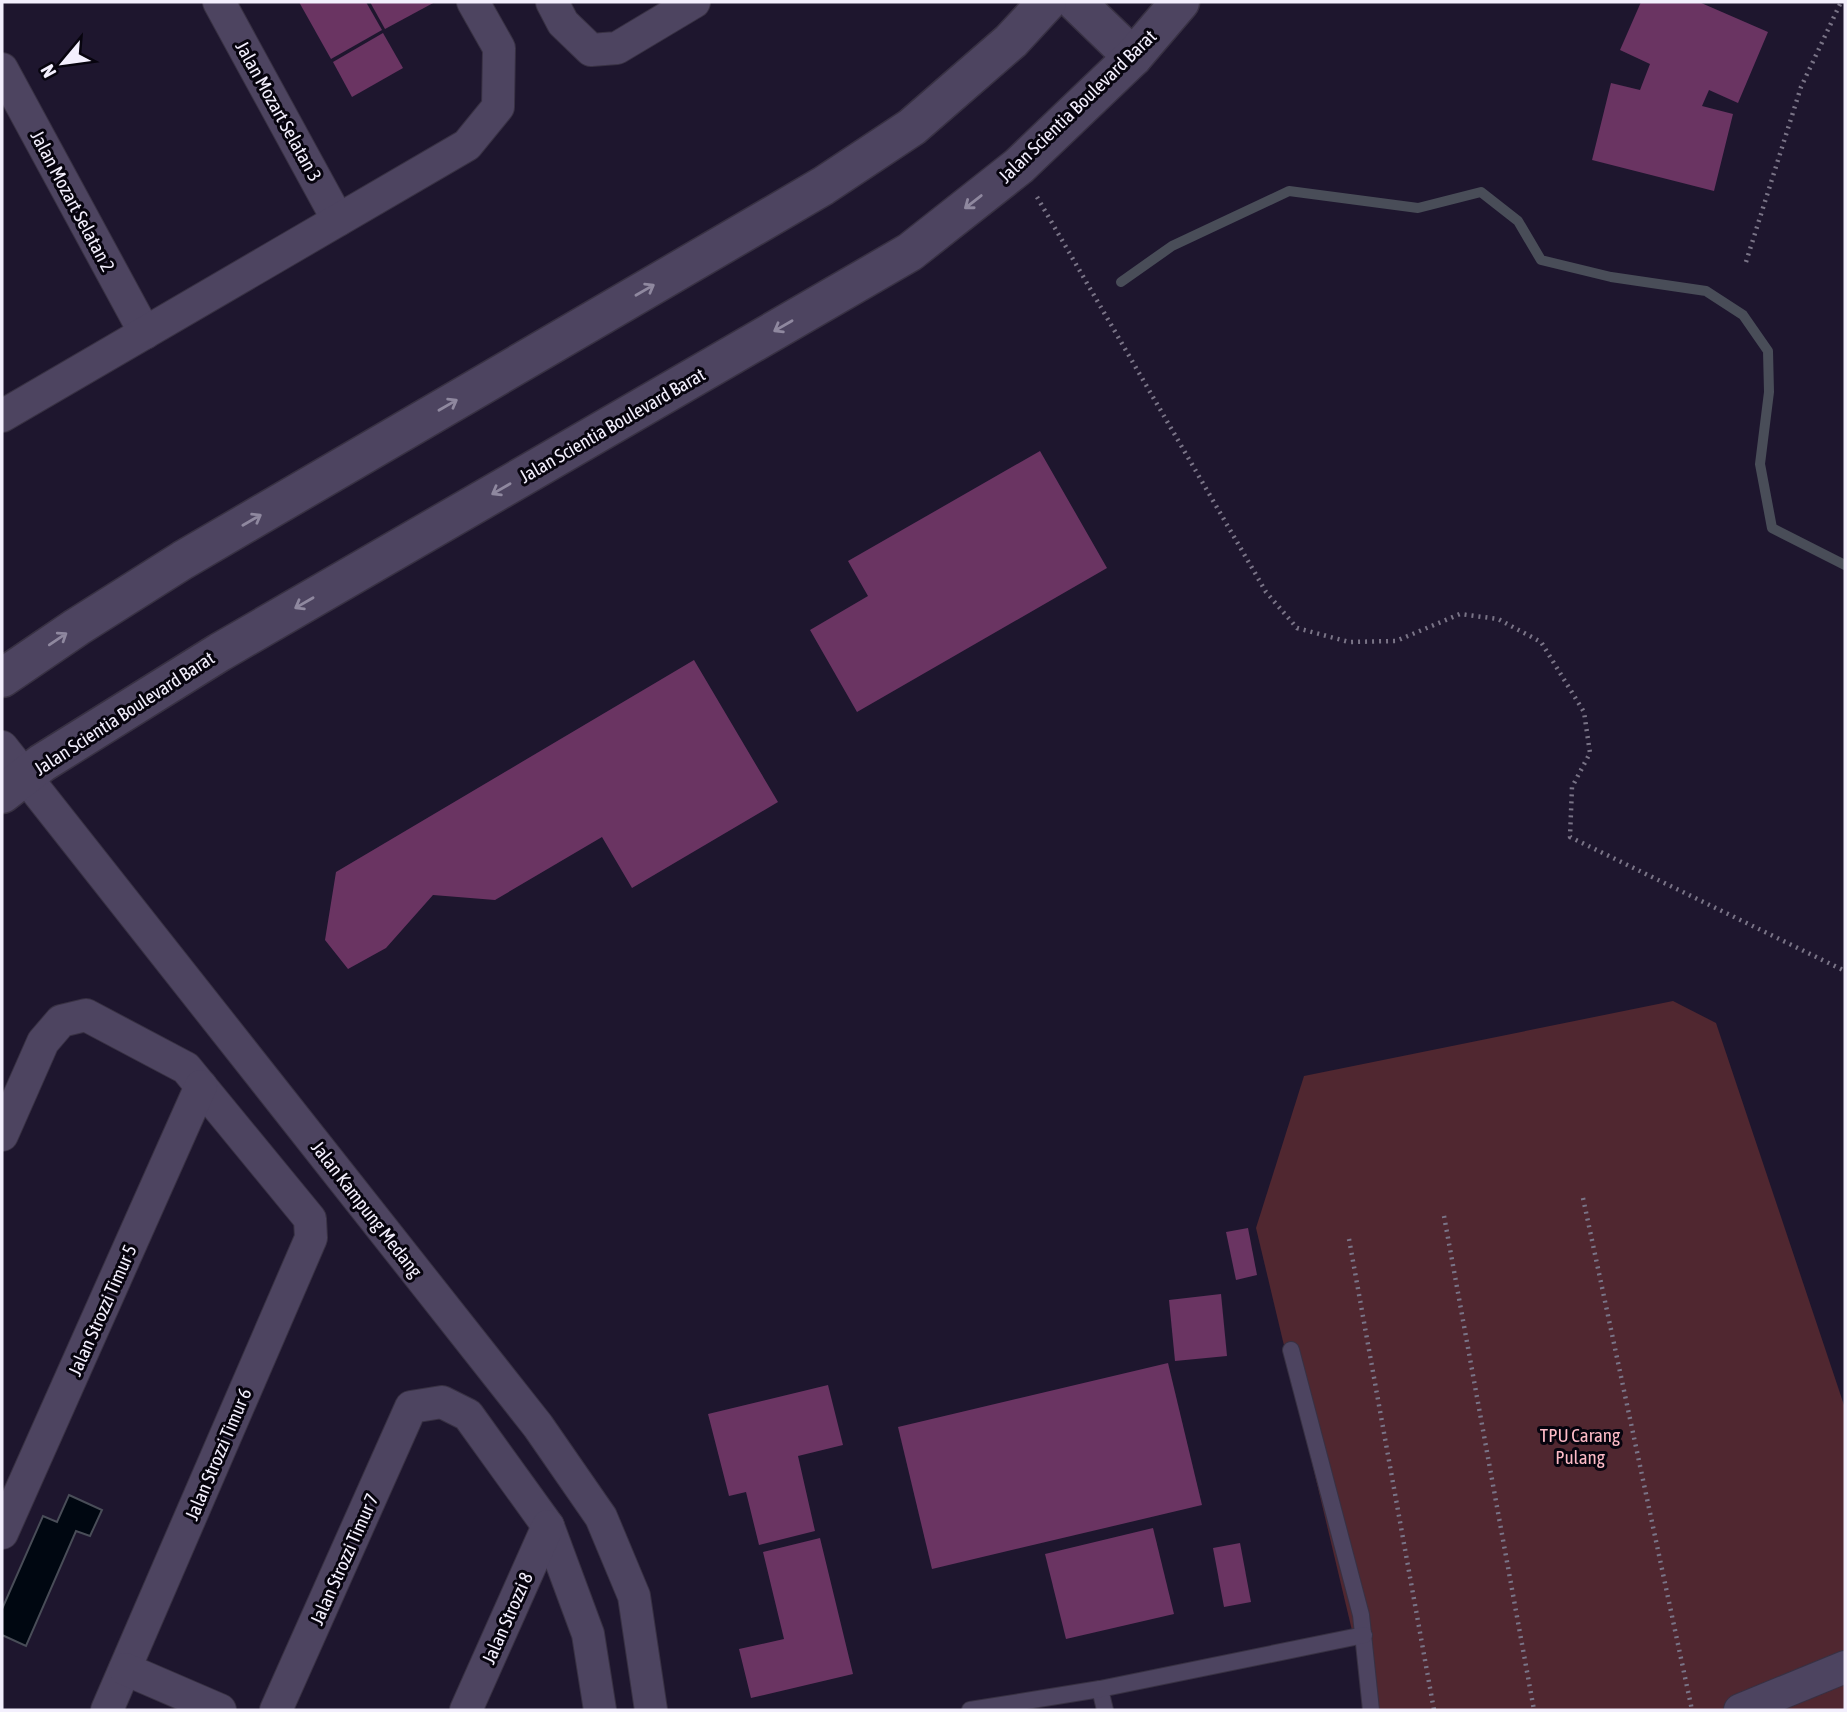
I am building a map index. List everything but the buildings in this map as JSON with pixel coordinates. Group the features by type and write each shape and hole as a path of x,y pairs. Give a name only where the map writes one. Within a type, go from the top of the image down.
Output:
{"street":[{"name":"Jalan Mozart Selatan 3","path":"219,2 338,220"},
{"path":"2,416 467,145 498,107 499,48 474,2"},
{"path":"552,2 564,23 591,50 617,48 694,2"},
{"path":"2,678 77,626 183,560 823,186 912,127 1011,41 1047,2"},
{"path":"1076,2 1133,57"},
{"name":"Jalan Scientia Boulevard Barat","path":"13,786 43,763 220,652 910,252 1019,166 1133,57 1180,2"},
{"name":"Jalan Mozart Selatan 2","path":"2,69 145,333"},
{"name":"Jalan Kampung Medang","path":"2,747 13,786 538,1426 601,1517 634,1596 651,1710"},
{"path":"2,1136 43,1042 61,1021 86,1015 186,1068 201,1086"},
{"name":"Jalan Strozzi Timur 6","path":"107,1710 311,1238 310,1219 201,1086"},
{"name":"Jalan Strozzi Timur 5","path":"2,1533 201,1086"},
{"name":"Jalan Strozzi Timur 7","path":"276,1710 411,1407 442,1402 468,1415 548,1525"},
{"path":"548,1525 588,1633 600,1710"},
{"name":"Jalan Strozzi 8","path":"466,1710 548,1525"},
{"path":"1741,1710 1845,1667"},
{"path":"125,1669 220,1710"}],"lane":[{"path":"1292,1349 1350,1570 1364,1635 1371,1710"},
{"path":"970,1710 1100,1689 1364,1635"},
{"path":"1100,1689 1105,1710"}],"path":[{"path":"1746,262 1801,87 1841,2"},
{"path":"1019,166 1266,592 1297,628 1349,642 1396,641 1460,614 1498,620 1541,642 1584,712 1590,753 1572,787 1570,837 1845,971"},
{"path":"1583,1198 1692,1710"},
{"path":"1444,1216 1534,1710"},
{"path":"1349,1239 1434,1710"}],"green space":[{"name":"TPU Carang Pulang","path":"1673,1001 1716,1023 1845,1408 1845,1710 1371,1710 1256,1228 1304,1076"}],"shaded area":[{"path":"69,1495 102,1510 90,1536 76,1531 26,1646 2,1635 2,1609 43,1516 57,1522"}],"waterway":[{"path":"1121,282 1172,246 1289,191 1418,208 1481,192 1518,221 1541,260 1611,277 1706,291 1743,315 1768,351 1769,392 1760,464 1772,528 1845,565"}]}
